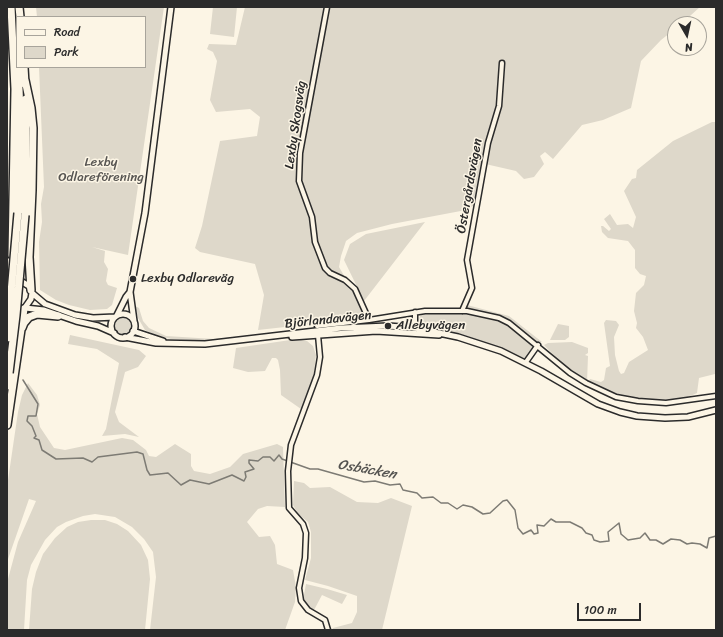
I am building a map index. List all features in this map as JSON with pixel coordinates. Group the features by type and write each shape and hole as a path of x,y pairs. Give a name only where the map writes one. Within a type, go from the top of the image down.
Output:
{"highway":[{"path":"12,7 16,43"},
{"path":"8,281 11,245 15,89 12,7"},
{"path":"7,338 22,214 18,68"},
{"path":"7,386 16,315 26,163 24,68"},
{"path":"25,80 31,108 33,128 29,257 31,291"},
{"path":"7,259 11,245"},
{"path":"7,425 24,308"},
{"path":"20,336 24,322 29,317 40,314 58,316"}],"street":[{"path":"7,308 14,311 24,308 44,310 58,316 98,326 114,333 118,337 125,337 133,331 134,321 130,292 145,212 171,7"},
{"name":"Lexby Skogsväg","path":"327,7 300,153 299,181 312,217 315,242 325,268 328,272 345,280 355,290 369,320"},
{"name":"Östergårdsvägen","path":"462,311 472,288 467,260 488,142 499,106 502,63"},
{"path":"8,281 22,281 45,304 75,315 93,318 126,314 134,321"},
{"path":"24,308 30,301 31,291"},
{"path":"114,333 111,324 130,292"},
{"path":"369,320 415,312 462,311 488,315 503,320 579,379 616,397 638,401 666,403 716,396"},
{"path":"414,330 415,312"},
{"name":"Björlandavägen","path":"317,331 341,323 369,320"},
{"name":"Björlandavägen","path":"125,337 151,342 205,344 370,326 414,330 458,337 489,347 526,362 593,401 626,414 650,418 676,418 716,410"},
{"name":"Björlandavägen","path":"133,331 168,343"},
{"path":"317,331 320,357 318,375 292,441 288,465 290,508 303,524 306,534 299,588 301,601 308,610 323,618 328,630"},
{"path":"526,362 538,346"}],"green space":[{"name":"Lexby Odlareförening","path":"36,7 164,7 128,255 92,247 105,251 104,262 108,269 106,281 108,285 117,288 112,305 107,309 90,310 69,305 56,300 40,290 39,242 42,222 41,204 44,187 39,68 146,68 146,16 37,16"},
{"path":"213,7 237,7 234,37 210,34"},
{"path":"245,7 700,7 690,16 667,16 667,35 641,61 631,108 603,120 582,125 553,159 545,152 540,156 544,164 534,177 524,179 516,171 481,163 475,205 466,210 392,224 357,233 346,241 339,267 367,315 366,318 258,330 264,295 255,264 200,252 195,248 202,226 220,141 257,136 260,117 250,109 216,112 210,100 217,61 213,52 207,49 209,44 236,45"},
{"path":"712,122 716,122 716,376 715,374 699,378 697,393 681,400 654,400 627,397 608,392 590,383 589,381 590,379 601,382 604,380 606,368 610,366 604,323 606,320 616,321 619,325 614,337 615,355 619,371 621,374 624,373 629,362 648,350 643,337 636,328 637,323 634,311 636,293 644,285 646,276 640,274 635,268 635,250 628,241 608,238 602,232 601,226 609,231 611,229 604,219 610,214 617,225 628,224 633,228 636,217 624,191 632,179 636,178 637,170 673,141"},
{"path":"425,222 364,301 344,260 350,244 366,234"},
{"path":"467,305 509,316 542,342 537,342 508,320 467,308"},
{"path":"135,306 139,308 143,321 149,328 166,336 214,339 304,330 208,341 171,339 154,335 145,330 138,318"},
{"path":"436,312 473,314 503,322 517,331 534,347 526,359 467,336 422,326 419,319 421,314"},
{"path":"123,316 130,319 133,326 130,333 123,336 116,333 113,326 116,319"},
{"path":"558,324 569,326 569,337 565,340 550,340"},
{"path":"70,335 139,350 146,356 138,367 125,372 115,412 119,422 139,437 125,434 102,436 106,429 119,363 97,349 68,344"},
{"path":"297,339 307,341 313,346 316,355 313,382 301,409 281,395 280,370 278,360 276,358 272,358 265,371 248,372 233,368 236,348"},
{"path":"572,342 588,348 588,353 585,355 588,356 587,382 566,368 544,345 548,343"},
{"path":"28,383 37,395 40,405 37,414 40,427 54,448 65,450 122,438 133,440 146,450 149,456 156,457 175,444 191,454 191,466 194,471 210,474 230,467 243,454 277,444 283,447 285,507 267,506 258,509 247,522 259,537 270,536 275,545 277,564 293,570 296,587 295,602 285,630 150,630 156,577 153,552 144,539 132,527 115,517 95,514 83,516 66,522 57,527 45,540 31,565 27,580 24,630 7,630 8,579 18,542 36,501 29,499 7,562 7,487 18,412 22,395"},
{"path":"294,481 304,483 310,488 330,487 357,502 378,503 391,498 412,506 382,630 332,630 333,628 352,623 357,612 357,596 305,580 311,558 311,532 308,522 298,514 293,505"},
{"path":"105,520 117,524 128,531 141,545 148,560 150,579 145,630 29,630 32,589 36,572 43,554 55,538 67,527 78,522"},
{"path":"306,584 347,595 342,604 322,595 314,610 307,606 303,600"}],"waterway":[{"name":"Osbäcken","path":"23,380 38,404 36,416 28,416 27,421 32,426 36,436 34,438 39,440 42,450 56,459 83,458 92,462 98,457 137,452 143,454 147,470 150,475 168,473 181,485 190,480 209,484 232,475 244,481 246,477 245,472 254,469 249,463 249,460 258,461 263,457 270,457 274,461 279,455 282,459 310,469 318,469 364,482 375,481 390,485 400,484 403,490 417,493 422,498 433,497 441,503 448,503 457,509 463,505 472,507 483,514 490,513 503,501 507,500 515,510 518,528 523,534 531,530 534,534 538,533 537,525 544,526 551,519 556,522 570,522 582,528 586,533 592,535 594,540 600,542 609,541 608,532 619,523 621,534 628,540 640,538 645,533 650,540 656,540 663,544 671,539 680,540 687,544 700,544 707,548 709,538 716,536"}],"place":[{"name":"Lexby Odlareväg","path":"133,279"},
{"name":"Allebyvägen","path":"388,326"}]}
